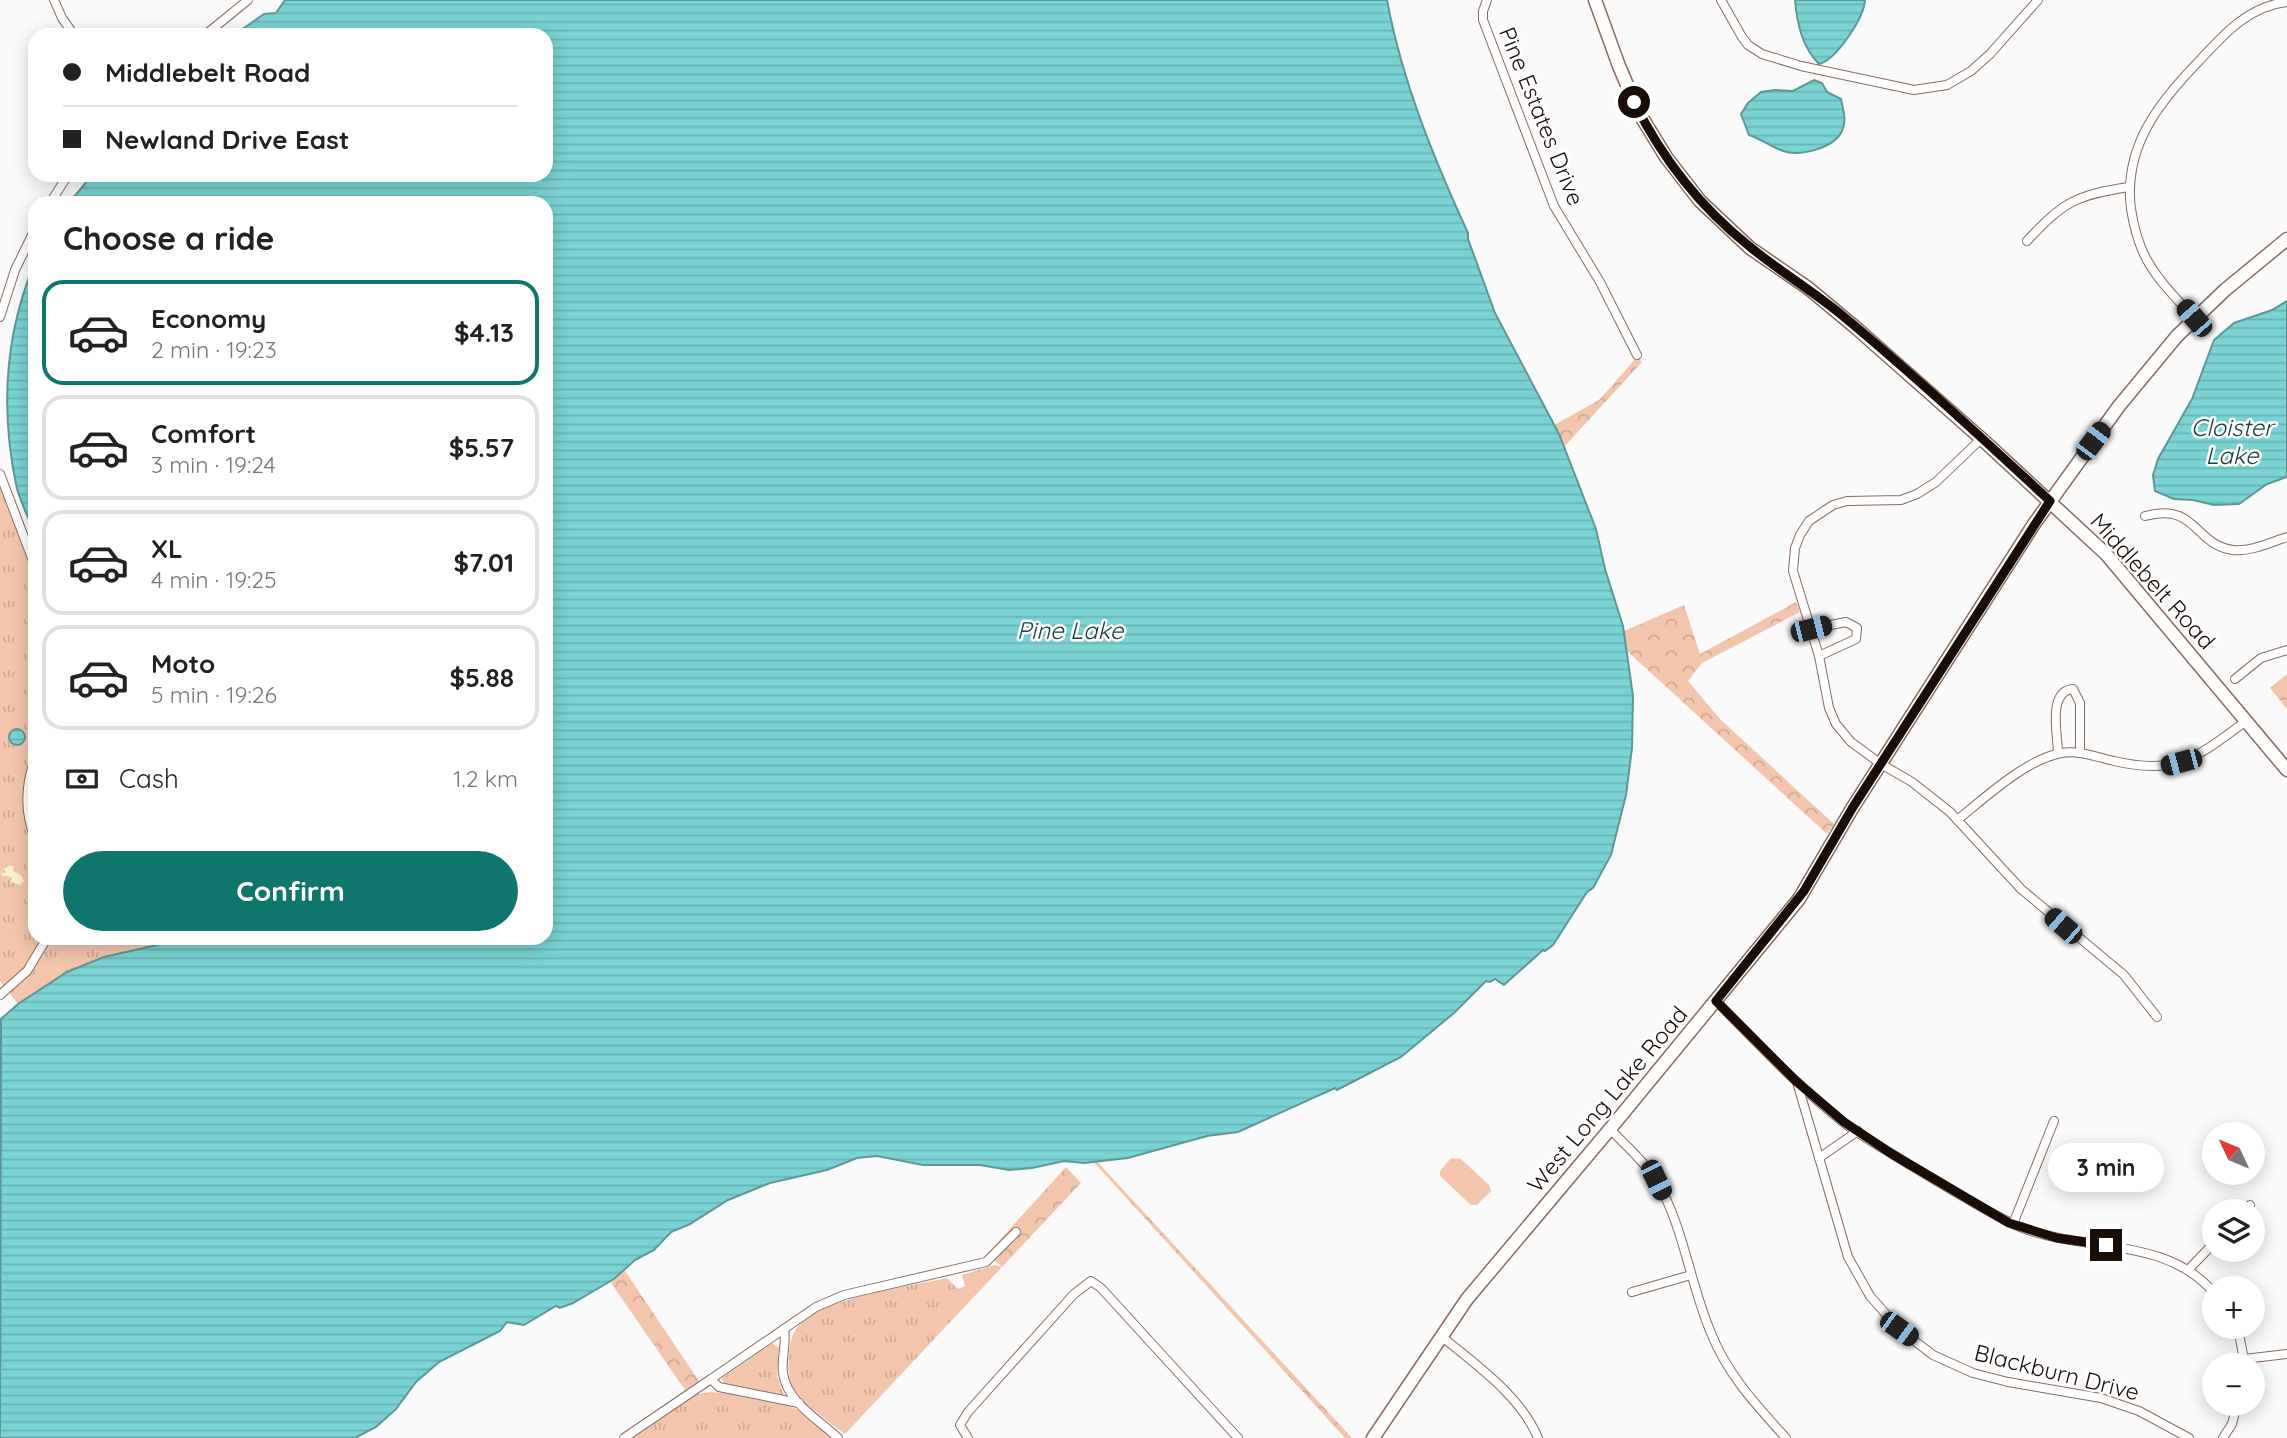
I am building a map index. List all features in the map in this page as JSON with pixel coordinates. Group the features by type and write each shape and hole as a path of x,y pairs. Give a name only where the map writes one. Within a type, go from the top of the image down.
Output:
{"main road":[{"name":"Middlebelt Road","path":"1595,0 1639,113 1666,157 1700,201 1750,247 1845,318 2106,554 2286,768"},
{"name":"West Long Lake Road","path":"1373,1438 1467,1299 1799,899 1881,764 2050,501 2135,385 2162,351 2194,318 2287,239"}],"street":[{"path":"54,0 69,28"},
{"path":"214,28 248,0"},
{"name":"Pine Estates Drive","path":"1487,0 1483,20 1554,206 1600,282 1637,355"},
{"path":"1721,0 1748,45 1762,54 1801,66 1914,90 1947,85 1971,71 1990,54 2038,0"},
{"path":"2194,318 2157,275 2136,235 2129,187 2132,164 2152,116 2215,44 2244,18 2265,7 2287,2"},
{"path":"2027,241 2054,213 2076,199 2129,187"},
{"path":"0,317 15,270 28,243"},
{"path":"1981,439 1936,482 1916,494 1901,500 1847,501 1833,505 1809,522 1800,535 1795,548 1793,571 1819,656 1829,708 1836,724 1851,742 1912,782 1957,820 2021,889 2124,975 2157,1017"},
{"path":"0,474 28,548"},
{"path":"2145,516 2162,511 2176,513 2215,542 2233,550 2249,549 2287,537"},
{"path":"1811,629 1846,622 1857,628 1856,639 1819,656"},
{"path":"2235,679 2261,658 2287,650"},
{"path":"2058,753 2056,704 2059,696 2068,689 2073,689 2080,703 2080,753"},
{"path":"1957,820 2034,763 2058,753 2080,753 2132,765 2168,766 2202,753 2246,721"},
{"path":"28,784 28,818"},
{"path":"0,995 30,968 43,945"},
{"path":"1716,1001 1797,1082 1858,1131 1950,1189 2013,1224 2057,1238 2142,1252 2188,1270 2202,1280"},
{"name":"Blackburn Drive","path":"1797,1082 1848,1257 1870,1296 1899,1329 1933,1355 1973,1373 2008,1382 2101,1398 2139,1410 2189,1438"},
{"path":"2013,1224 2054,1121"},
{"path":"1610,1129 1656,1180 1677,1225 1712,1335 1744,1392 1786,1438"},
{"path":"1819,1158 1858,1131"},
{"path":"624,1438 816,1307 844,1294 986,1262 1016,1232"},
{"path":"2188,1270 2202,1255"},
{"path":"1632,1292 1691,1275"},
{"path":"968,1438 960,1425 968,1412 1074,1294 1091,1282 1101,1288 1238,1438"},
{"path":"784,1329 786,1336 782,1364 786,1387 799,1403 838,1438"},
{"path":"1441,1336 1507,1393 1538,1438"},
{"path":"2265,1358 2287,1354"},
{"path":"711,1379 719,1387 799,1403"},
{"path":"2223,1438 2234,1416"}],"green space":[{"path":"1637,357 1642,362 1564,447 1554,425 1599,400"},
{"path":"0,487 28,560 28,945 157,945 104,957 67,972 18,1004 0,981"},
{"path":"1796,602 1800,612 1702,663 1688,681 1720,719 1834,824 1827,834 1615,640 1624,631 1684,605 1700,654"},
{"path":"2287,674 2287,709 2270,688"},
{"path":"93,945 107,945 98,952"},
{"path":"1089,1157 1093,1157 1352,1438 1345,1438"},
{"path":"1451,1158 1461,1159 1489,1185 1491,1191 1477,1205 1471,1205 1440,1176 1440,1171"},
{"path":"1066,1167 1081,1183 1002,1267 987,1254"},
{"path":"995,1265 1002,1267 845,1434 813,1409 793,1388 788,1370 790,1343 799,1325 812,1315 869,1294 947,1278 958,1289 965,1286 962,1275"},
{"path":"625,1271 699,1381 685,1390 611,1283"},
{"path":"772,1343 779,1348 777,1376 784,1395 727,1385 721,1379"},
{"path":"710,1392 752,1396 783,1403 803,1413 832,1438 630,1438 694,1395"}],"sand":[{"path":"10,865 14,866 13,871 22,876 24,881 20,885 11,882 9,876 2,876 1,871"}],"water":[{"name":"Pine Lake","path":"285,0 1387,0 1401,60 1420,119 1468,233 1495,313 1559,434 1596,529 1623,626 1633,696 1632,748 1626,795 1611,855 1593,888 1587,892 1553,945 1543,950 1504,985 1495,979 1486,981 1454,1013 1401,1057 1337,1090 1335,1088 1238,1132 1207,1136 1128,1158 1084,1163 1064,1161 1009,1170 980,1165 923,1165 877,1156 857,1158 827,1170 770,1183 728,1200 690,1224 671,1232 654,1250 635,1260 614,1279 573,1303 560,1308 556,1306 524,1325 507,1322 500,1331 439,1362 416,1382 396,1409 376,1427 355,1438 0,1438 1,1019 18,1004 67,972 104,957 157,945 553,945 553,196 75,196 86,182 553,182 553,28 244,28 264,14 276,13"},
{"path":"1795,0 1865,0 1860,17 1841,47 1819,64 1808,50 1801,34"},
{"path":"1814,80 1822,83 1827,92 1841,99 1844,123 1838,137 1816,150 1790,153 1749,135 1741,114 1748,103 1761,92 1793,91"},
{"path":"28,282 28,518 17,489 8,431 7,402 11,346"},
{"name":"Cloister Lake","path":"2287,301 2287,477 2267,484 2239,504 2214,505 2174,499 2155,491 2153,475 2158,459 2192,399 2214,340 2234,323 2272,310"},
{"path":"14,729 20,729 25,737 23,743 14,745 9,740 9,734"}],"route":[{"path":"1634,102 1656,143 1676,171 1721,222 1845,318 2050,501 1853,807 1799,899 1716,1001 1797,1082 1844,1122 1892,1154 2009,1223 2057,1238 2106,1245"}]}
